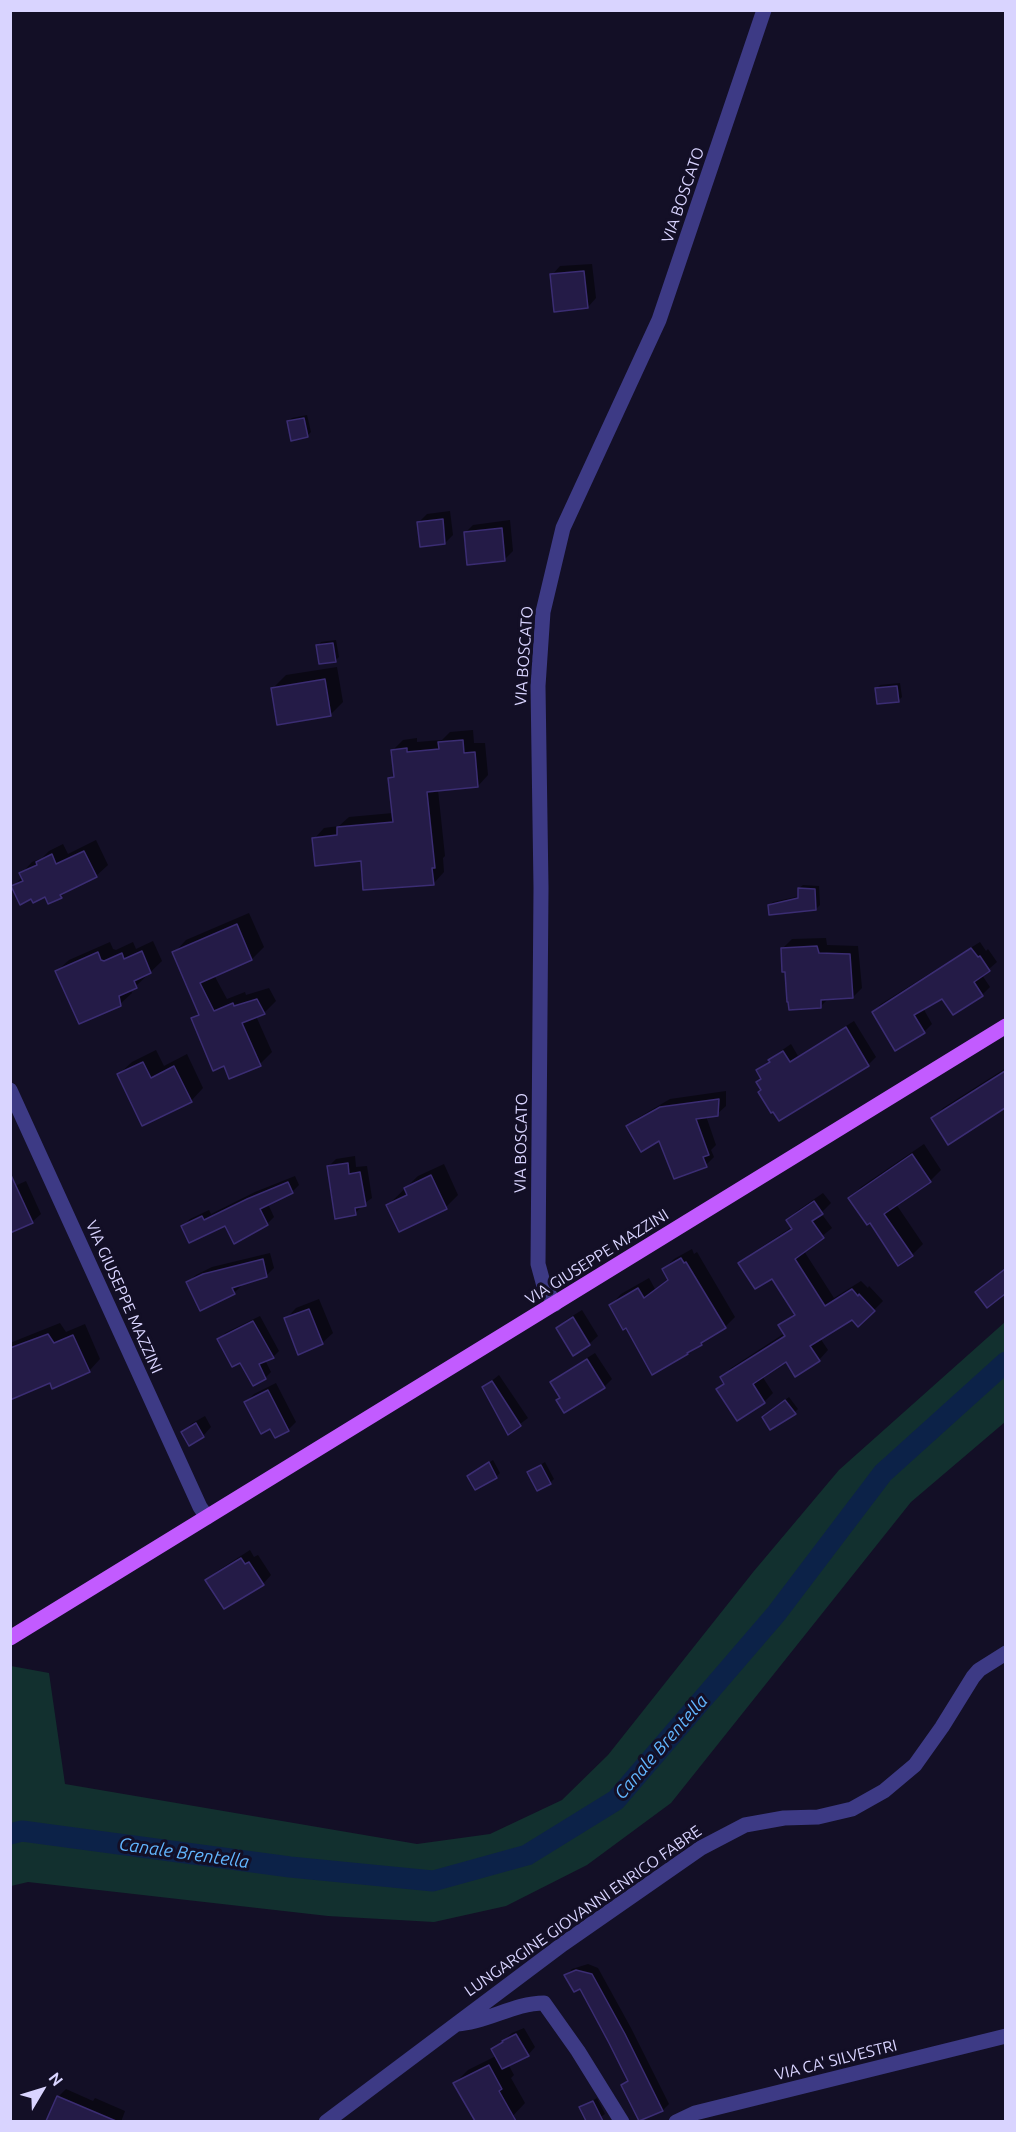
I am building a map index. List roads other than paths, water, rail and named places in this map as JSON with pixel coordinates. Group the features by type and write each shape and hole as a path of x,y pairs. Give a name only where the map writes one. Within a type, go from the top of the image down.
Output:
{"main road":[{"name":"VIA GIUSEPPE MAZZINI","path":"10,1638 1005,1026"}],"street":[{"name":"VIA BOSCATO","path":"555,1304 544,1286 538,1264 542,888 538,686 543,612 563,528 659,320 764,10"},
{"name":"VIA GIUSEPPE MAZZINI","path":"10,1090 200,1507 207,1517"},
{"name":"LUNGARGINE GIOVANNI ENRICO FABRE","path":"326,2121 620,1903 701,1848 745,1825 784,1818 818,1817 852,1809 884,1791 915,1765 973,1677 1005,1653"},
{"name":"LUNGARGINE GIOVANNI ENRICO FABRE","path":"456,2024 484,2019 527,2003 544,2003 578,2051 622,2121"},
{"name":"VIA CA' SILVESTRI","path":"676,2121 695,2113 1005,2036"}],"waterway":[{"name":"Canale Brentella","path":"10,1834 22,1831 290,1867 433,1881 527,1855 616,1800 776,1614 883,1473 1006,1362"}]}
